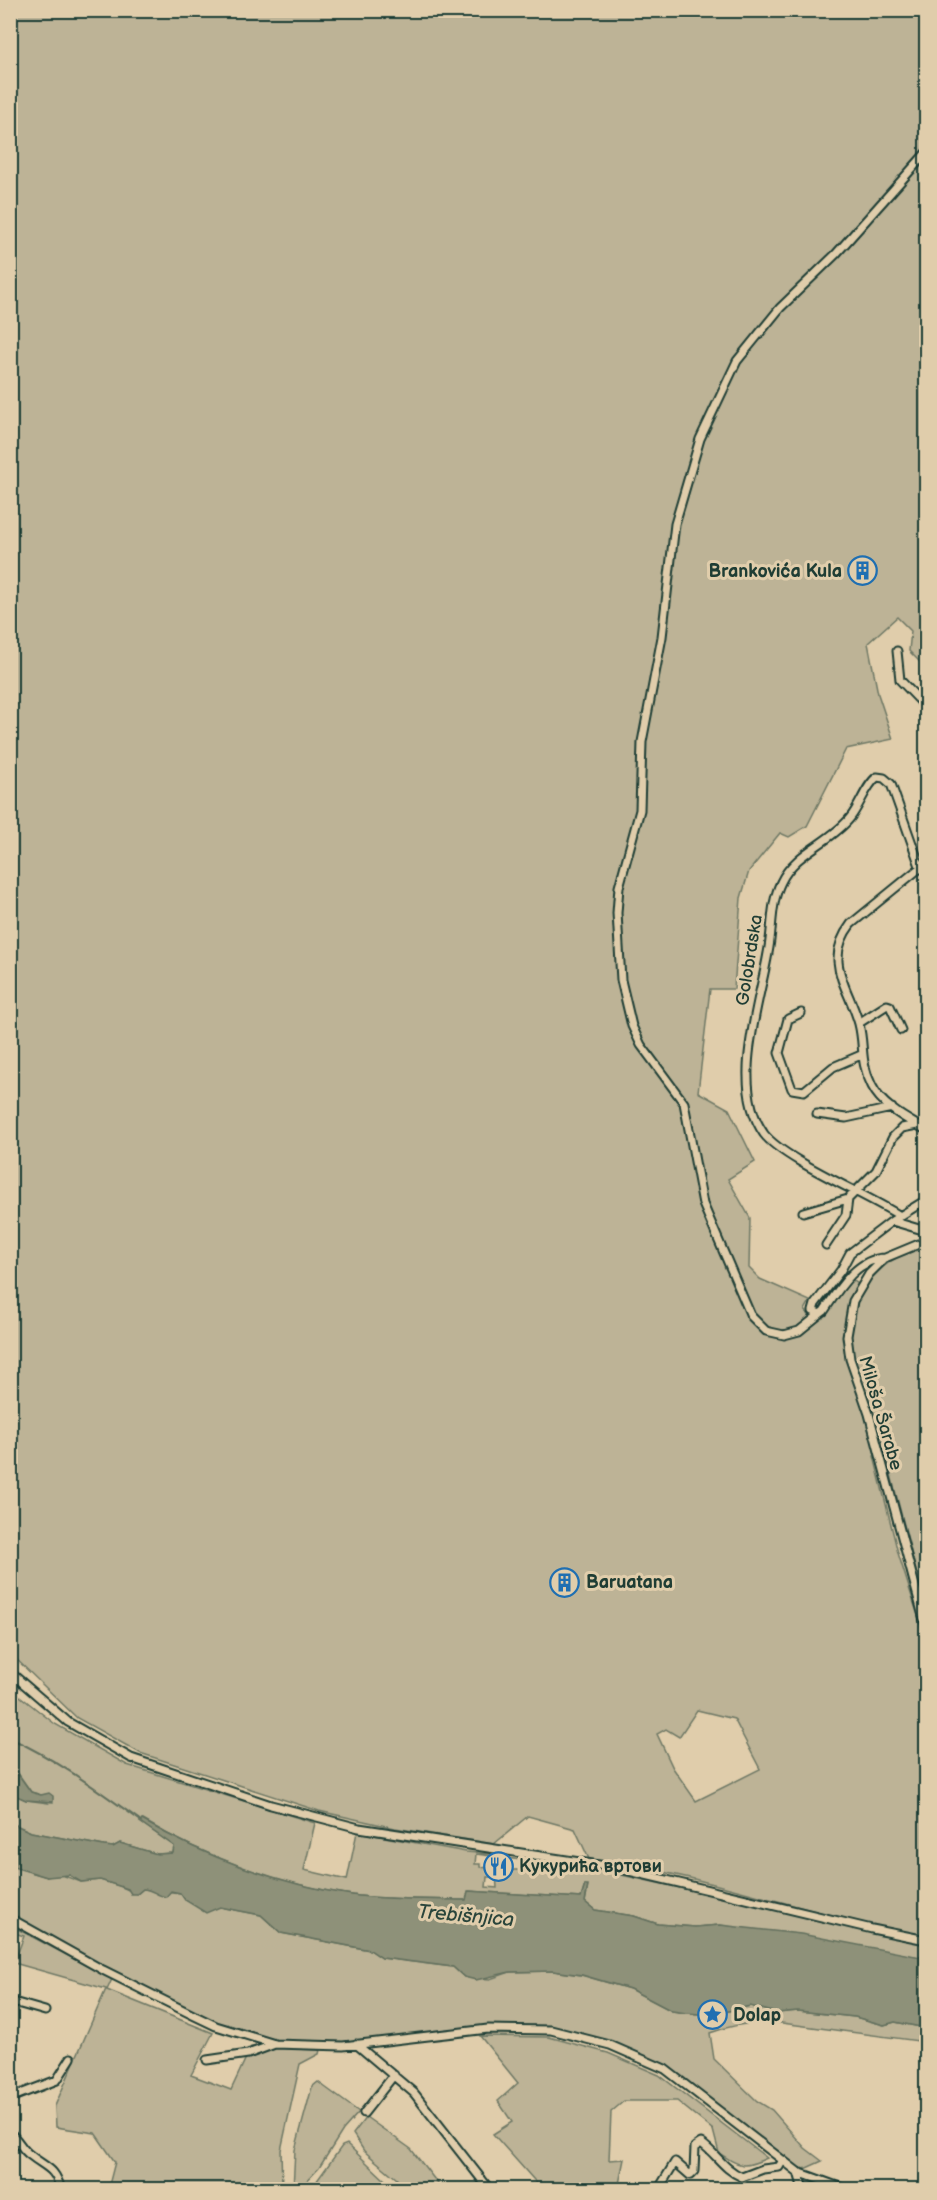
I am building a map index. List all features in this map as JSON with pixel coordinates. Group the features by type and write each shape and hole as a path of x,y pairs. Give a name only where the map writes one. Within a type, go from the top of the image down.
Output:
{"street":[{"path":"885,1258 878,1258 862,1266 843,1284 820,1314 799,1331 784,1335 766,1331 751,1316 703,1204 684,1103 641,1045 632,1026 621,980 617,913 619,887 640,810 642,742 662,637 675,524 700,439 737,361 780,308 836,254 927,153"},
{"path":"897,651 900,680 927,707"},
{"name":"Golobrdska","path":"900,1216 794,1158 765,1135 750,1101 747,1074 772,931 774,897 791,866 849,819 864,799 869,783 877,777 884,778 891,784 924,866"},
{"path":"924,866 863,913 843,935 838,962 848,999 859,1023 861,1055 873,1088 892,1108 927,1130"},
{"path":"859,1023 886,1005 890,1006 902,1030"},
{"path":"801,1013 788,1019 779,1048 792,1089 804,1091 833,1067 861,1055"},
{"path":"817,1114 846,1118 892,1108"},
{"path":"826,1245 846,1215 848,1200 855,1190 876,1171 893,1137 902,1128 917,1125"},
{"path":"803,1212 848,1200"},
{"path":"820,1314 813,1311 815,1304 841,1270 850,1253 892,1221 927,1200"},
{"path":"892,1221 927,1231"},
{"name":"Miloša Šarabe","path":"927,1241 885,1258 860,1286 853,1301 847,1336 850,1359 869,1414 885,1482 927,1627"},
{"path":"10,1672 68,1722 131,1758 271,1804 359,1828 612,1867 927,1940"},
{"path":"10,1918 103,1970 216,2026 275,2044 356,2044 488,2029 551,2030 610,2045 665,2069 798,2172 848,2190"},
{"path":"10,2001 45,2011"},
{"path":"207,2060 248,2054 275,2044"},
{"path":"356,2044 414,2093 490,2190"},
{"path":"10,2098 57,2080 71,2058"},
{"path":"364,2113 394,2075"},
{"path":"10,2133 29,2155 48,2166 58,2178 61,2190"},
{"path":"658,2190 675,2162 690,2175 694,2171 695,2147 701,2143 709,2148 715,2158 742,2177 763,2169 779,2167 783,2160"},
{"path":"798,2172 803,2190"}],"shaded area":[{"path":"11,11 926,11 926,151 736,360 721,390 682,493 646,726 638,810 618,887 617,945 631,1026 683,1103 696,1179 750,1317 778,1336 791,1337 801,1333 851,1279 858,1284 850,1299 847,1318 861,1292 878,1272 898,1257 926,1245 926,1609 884,1448 874,1456 898,1553 926,1641 926,1937 674,1875 589,1859 575,1829 528,1816 494,1844 395,1828 319,1811 140,1753 77,1718 11,1654","holes":["697,1710 734,1719 760,1769 696,1801 673,1768 657,1734 666,1729 679,1737"]},
{"path":"926,155 926,668 909,651 911,631 897,617 868,643 878,694 893,739 846,749 807,826 789,837 780,833 749,871 741,898 734,989 710,989 698,1092 729,1109 755,1162 728,1179 750,1218 749,1268 760,1279 810,1301 805,1310 811,1318 798,1329 781,1332 758,1325 704,1204 685,1102 653,1059 633,1026 622,980 619,945 620,887 637,829 643,742 676,524 701,439 738,362 781,309"},
{"path":"11,1689 55,1724 127,1765 315,1823 304,1870 347,1880 357,1832 466,1852 503,1855 503,1858 476,1854 475,1864 489,1868 488,1872 491,1873 491,1877 487,1877 486,1887 497,1888 496,1873 500,1873 500,1870 522,1870 523,1866 528,1867 528,1861 512,1859 576,1865 926,1942 926,1958 720,1925 695,1927 658,1924 634,1916 595,1910 585,1902 588,1886 585,1885 581,1898 469,1891 466,1900 352,1895 298,1884 244,1868 191,1846 143,1820 140,1822 174,1846 173,1853 157,1854 120,1843 113,1847 104,1846 31,1832 11,1823 10,1792 26,1800 48,1803 41,1795 31,1792 11,1763"},
{"path":"10,1866 47,1877 59,1874 81,1882 100,1880 137,1894 143,1889 181,1893 185,1900 261,1915 281,1933 370,1950 382,1958 453,1967 464,1977 490,1979 510,1972 553,1971 581,1975 630,1989 672,2011 712,2015 750,2006 777,2013 798,2011 855,2017 884,2025 895,2022 926,2028 926,2042 774,2022 742,2024 710,2033 714,2059 757,2101 772,2110 805,2148 822,2161 798,2172 665,2069 610,2045 551,2030 488,2029 356,2044 275,2044 216,2026 11,1918"},
{"path":"10,1925 112,1979 107,1990 213,2033 191,2075 231,2090 251,2047 320,2050 319,2054 300,2064 281,2150 282,2189 108,2189 115,2162 95,2133 56,2127 55,2106 106,1989 14,1963 24,1936 11,1932"},
{"path":"480,2036 549,2037 608,2053 659,2075 767,2158 742,2165 726,2158 719,2153 713,2130 677,2101 624,2101 611,2112 609,2160 624,2159 618,2189 542,2189 493,2134 512,2122 498,2101 518,2083"},
{"path":"318,2082 359,2112 343,2130 319,2168 299,2189 293,2189 295,2150 312,2087"},
{"path":"366,2117 411,2149 442,2189 396,2189 397,2179 364,2151 353,2134"},
{"path":"347,2144 389,2184 386,2189 311,2189 342,2146"}],"water":[{"path":"10,1763 31,1792 41,1795 49,1793 53,1796 53,1802 26,1800 12,1794"},
{"name":"Trebišnjica","path":"142,1820 191,1846 243,1867 297,1884 352,1895 395,1899 466,1900 468,1891 581,1898 585,1885 588,1885 585,1902 595,1910 634,1916 658,1924 695,1927 720,1925 801,1934 926,1958 926,2028 895,2022 884,2025 855,2017 798,2011 777,2013 750,2006 712,2015 672,2011 630,1989 582,1975 553,1971 510,1972 476,1980 464,1977 453,1967 382,1958 370,1950 281,1933 261,1915 220,1907 206,1913 185,1900 180,1893 171,1891 166,1897 143,1889 137,1894 131,1894 128,1889 100,1880 81,1882 69,1875 47,1877 11,1866 11,1823 31,1832 104,1846 113,1847 120,1843 157,1854 173,1853 174,1846 140,1822"}],"waterway":[{"path":"10,1738 61,1766 141,1821"}],"place":[{"name":"Brankovića Kula","path":"863,571"},
{"name":"Baruatana","path":"565,1582"},
{"name":"Кукурића вртови","path":"498,1866"},
{"name":"Dolap","path":"712,2015"}]}
